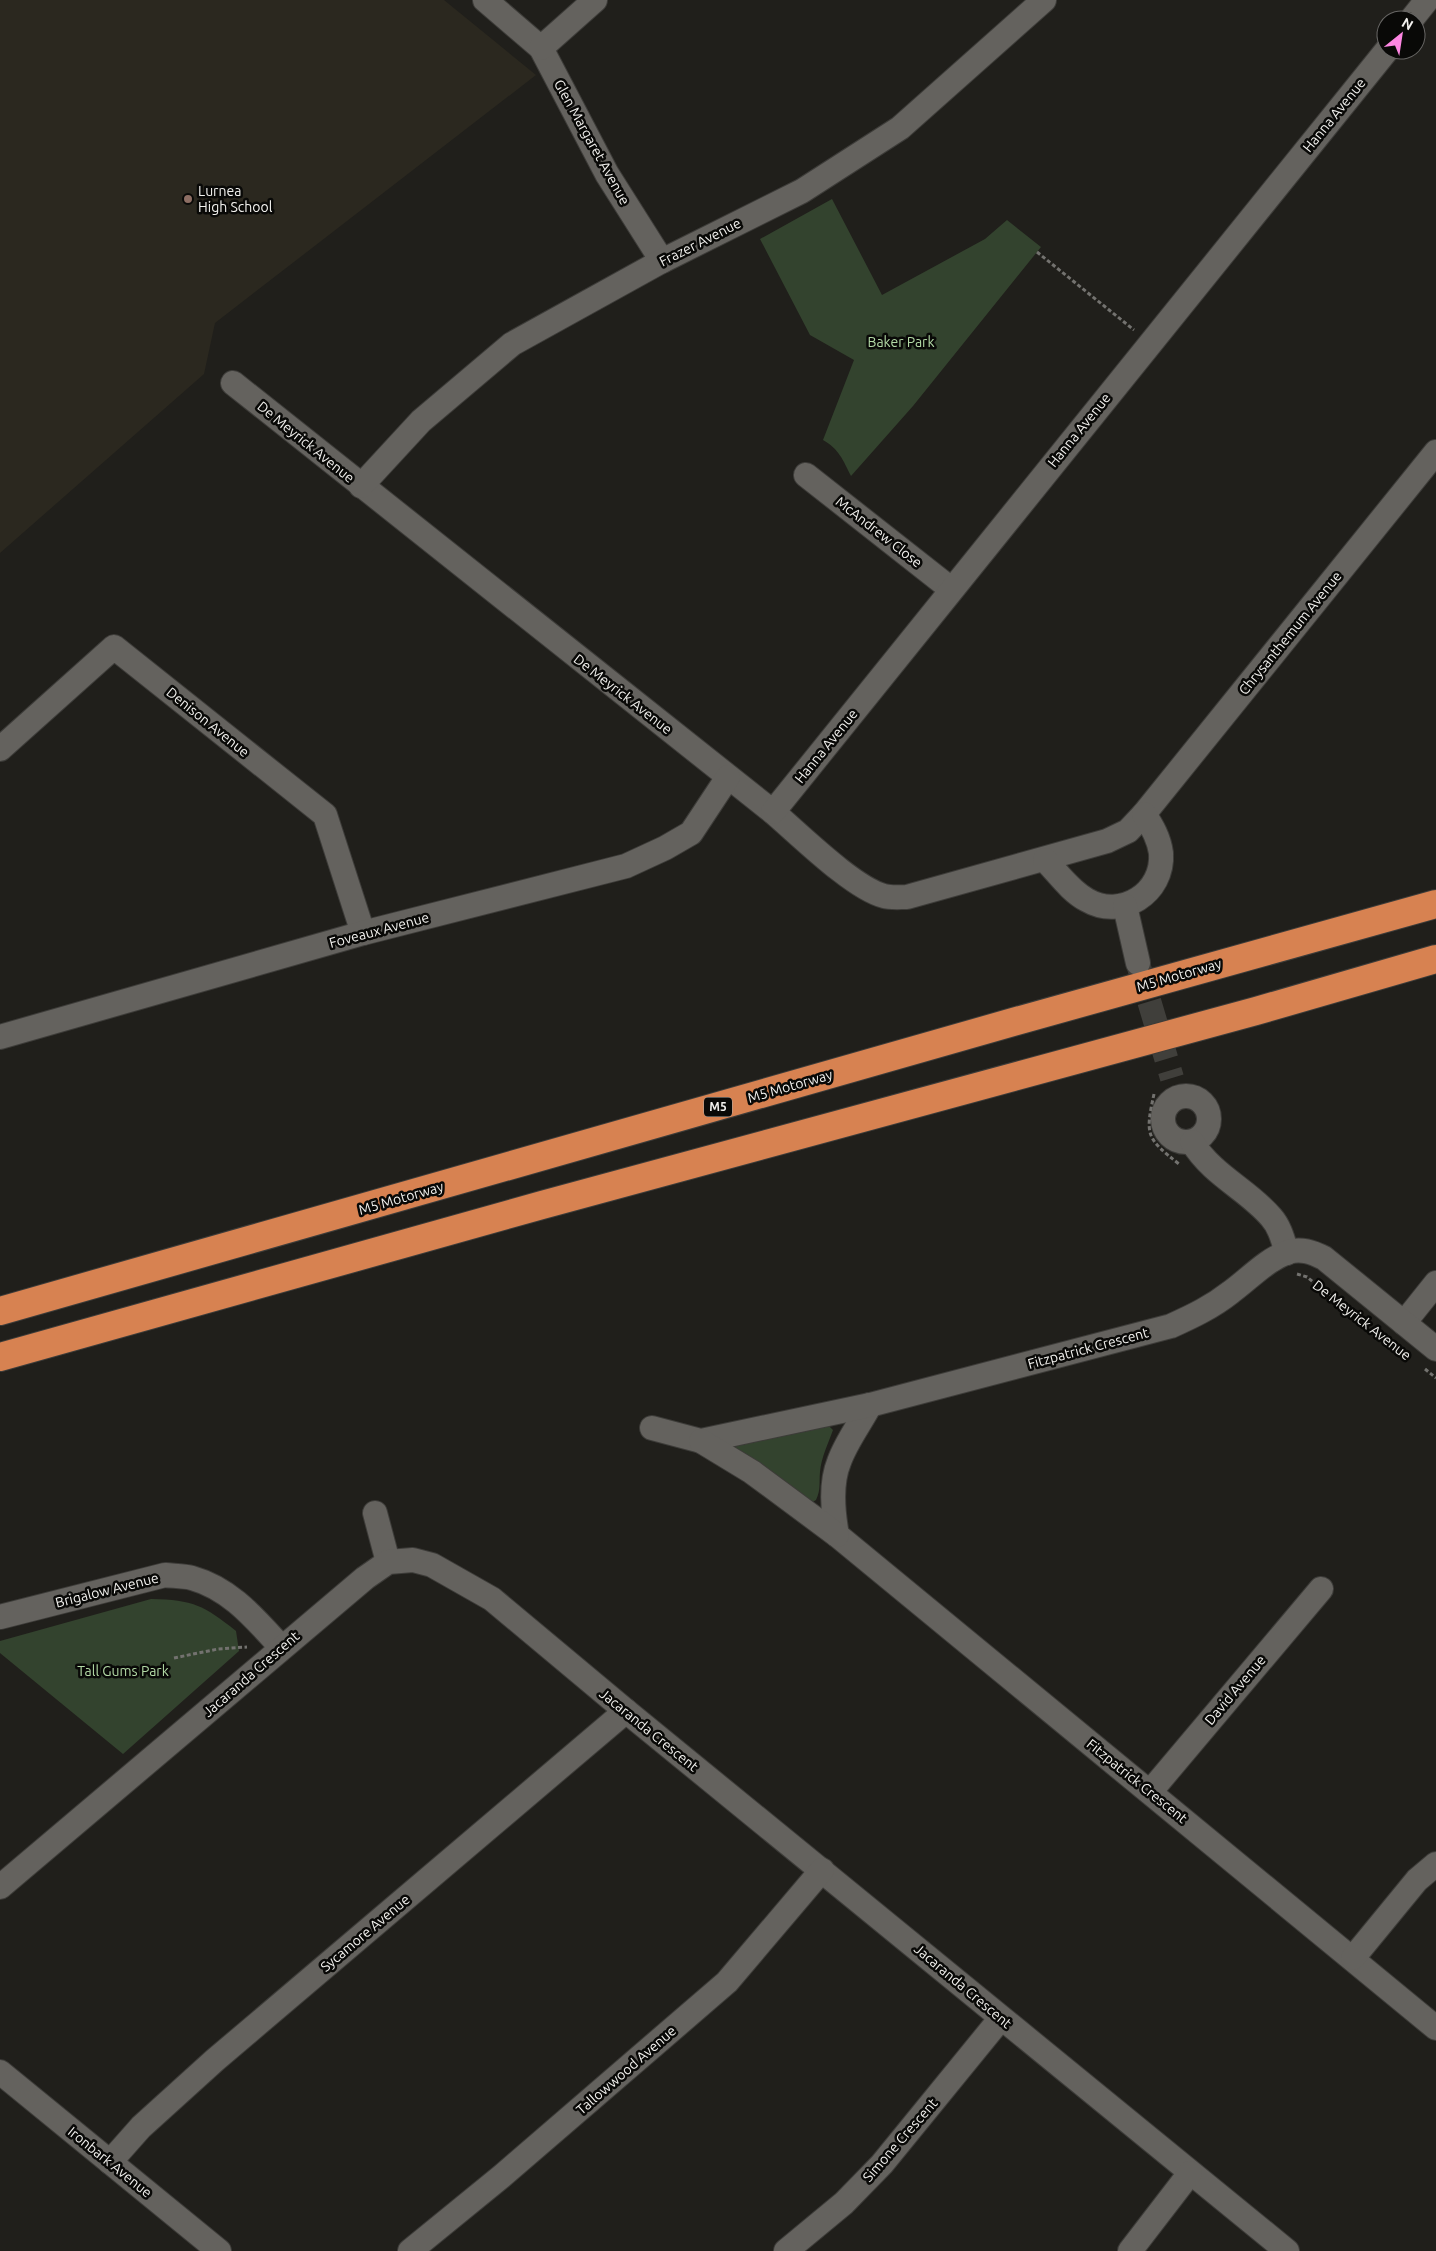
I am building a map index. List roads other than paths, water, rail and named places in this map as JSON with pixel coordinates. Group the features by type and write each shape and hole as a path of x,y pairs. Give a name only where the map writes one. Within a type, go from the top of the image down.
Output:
{"highway":[{"name":"M5 Motorway","path":"0,1311 1032,1016 1436,904"},
{"path":"0,1357 542,1205 1246,1013 1436,959"}],"street":[{"path":"484,0 540,48 595,0"},
{"name":"Frazer Avenue","path":"361,486 421,420 512,344 662,260 802,191 900,128 1044,0"},
{"path":"1419,10 1427,0"},
{"name":"Glen Margaret Avenue","path":"540,48 607,174 662,260"},
{"name":"Hanna Avenue","path":"773,812 1379,60"},
{"name":"De Meyrick Avenue","path":"233,384 773,812 859,884 884,896 907,897 1107,842"},
{"name":"Chrysanthemum Avenue","path":"1107,842 1128,831 1144,814 1436,452"},
{"name":"McAndrew Close","path":"806,475 951,589"},
{"name":"Denison Avenue","path":"0,749 114,647 325,815 363,933"},
{"name":"Foveaux Avenue","path":"0,1038 363,933 626,866 665,848 691,833 728,777"},
{"path":"1045,860 1069,886 1087,901 1107,906 1133,904 1146,892 1158,872 1161,855 1159,844 1144,814"},
{"path":"1125,906 1138,963"},
{"path":"1192,1142 1204,1134 1208,1128 1209,1113 1200,1101 1186,1096 1175,1087 1172,1101 1164,1114 1165,1130 1176,1141 1192,1142 1212,1167 1271,1217 1280,1231 1287,1252"},
{"name":"De Meyrick Avenue","path":"1287,1252 1306,1250 1324,1258 1404,1323 1428,1358"},
{"name":"Fitzpatrick Crescent","path":"701,1441 870,1405 1171,1326 1203,1312 1270,1261 1287,1252"},
{"path":"1404,1323 1436,1283"},
{"path":"837,1535 834,1519 834,1478 836,1470 870,1405"},
{"name":"Fitzpatrick Crescent","path":"652,1428 701,1441 752,1472 837,1535 1436,2028"},
{"path":"375,1513 388,1562"},
{"name":"Jacaranda Crescent","path":"0,1887 144,1766 280,1647 388,1562 413,1560 432,1565 492,1600 1287,2251"},
{"name":"Brigalow Avenue","path":"0,1617 165,1575 191,1578 220,1589 243,1607 280,1647"},
{"name":"David Avenue","path":"1150,1792 1321,1590"},
{"name":"Sycamore Avenue","path":"110,2162 141,2127 215,2060 626,1711"},
{"path":"1353,1958 1417,1880 1436,1864"},
{"name":"Tallowwood Avenue","path":"410,2251 502,2176 728,1982 822,1870"},
{"name":"Simone Crescent","path":"786,2251 844,2203 882,2164 1002,2018"},
{"name":"Ironbark Avenue","path":"0,2072 219,2251"},
{"path":"1130,2251 1190,2173"}],"tunnel":[{"path":"1139,967 1172,1078"}],"place":[{"name":"Lurnea High School","path":"188,199"}],"park label":[{"name":"Baker Park","path":"901,342"},
{"name":"Tall Gums Park","path":"123,1671"}]}
